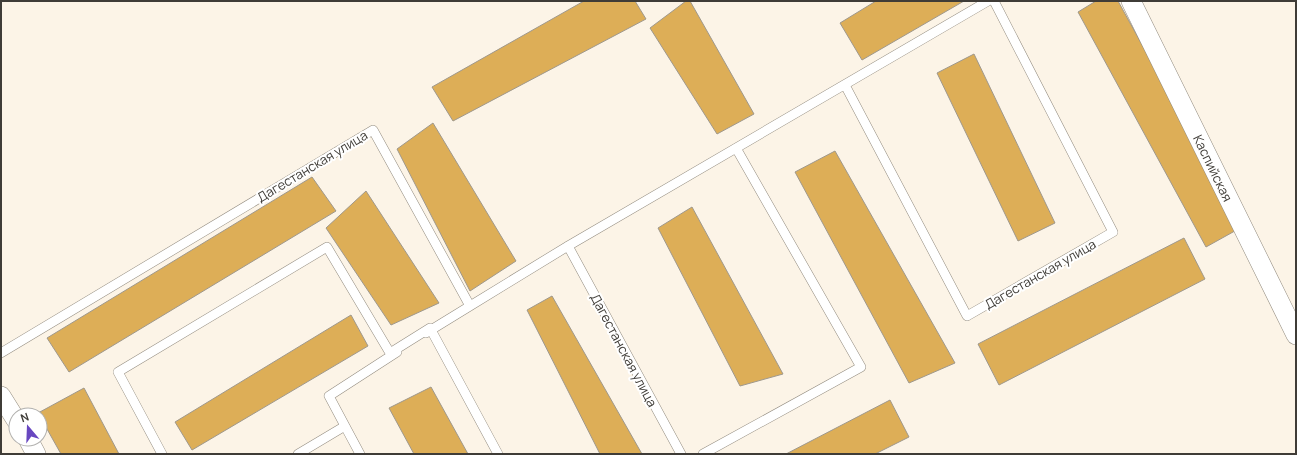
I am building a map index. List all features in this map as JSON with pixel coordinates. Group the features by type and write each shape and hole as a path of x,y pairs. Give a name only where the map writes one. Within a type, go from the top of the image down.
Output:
{"street":[{"name":"Каспийская","path":"1131,1 1296,335"},
{"path":"1,396 8,407"}],"lane":[{"path":"360,454 329,396 431,330 568,246 988,1"},
{"name":"Дагестанская улица","path":"845,84 967,316 1113,232 994,1"},
{"name":"Дагестанская улица","path":"1,353 373,130 470,306"},
{"path":"703,454 861,368 736,148"},
{"name":"Дагестанская улица","path":"568,246 681,454"},
{"path":"162,454 118,372 327,247 390,353 430,328 431,330"},
{"path":"431,330 498,454"},
{"path":"298,454 345,426"}],"building":[{"path":"584,1 635,1 646,19 453,121 432,87"},
{"path":"686,1 690,1 754,114 717,134 650,28"},
{"path":"876,1 964,1 862,60 840,23"},
{"path":"1096,1 1118,1 1242,227 1206,247 1078,12"},
{"path":"974,54 1055,223 1018,241 937,73"},
{"path":"433,123 516,261 470,291 397,149"},
{"path":"835,151 955,363 909,383 795,172"},
{"path":"312,177 336,211 69,372 47,338"},
{"path":"366,191 439,303 391,325 326,228"},
{"path":"692,207 783,374 740,386 658,228"},
{"path":"1184,238 1205,279 999,385 978,344"},
{"path":"552,296 642,454 600,454 527,310"},
{"path":"351,315 368,346 192,450 175,422"},
{"path":"431,387 468,454 414,454 389,408"},
{"path":"84,388 119,454 61,454 48,431 48,408"},
{"path":"890,400 909,437 875,454 786,454"}]}
